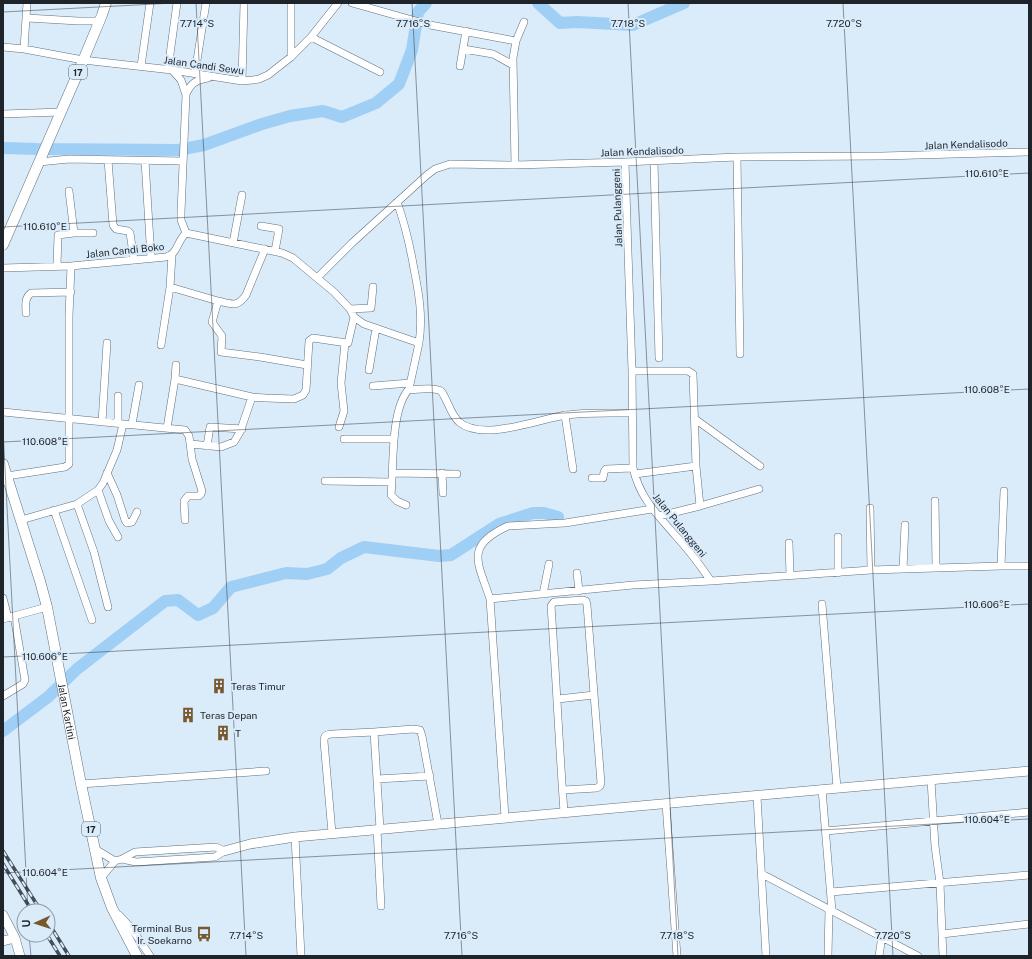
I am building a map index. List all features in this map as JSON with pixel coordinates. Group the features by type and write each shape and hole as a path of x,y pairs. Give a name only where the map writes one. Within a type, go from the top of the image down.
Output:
{"highway":[{"name":"17","path":"3,245 100,21 106,3"},
{"name":"Jalan Kartini","path":"3,464 6,480 21,520 47,607 81,784 101,878 112,908 137,956"}],"main road":[{"path":"224,851 250,844 332,833 1029,771"},
{"path":"3,914 20,956"},
{"path":"3,941 14,938"}],"street":[{"path":"24,49 27,3"},
{"path":"141,66 150,3"},
{"path":"177,3 170,70 181,80 186,95"},
{"path":"194,73 206,3"},
{"path":"242,81 244,3"},
{"path":"291,3 291,57"},
{"name":"Jalan Candi Sewu","path":"3,47 24,49 83,60 194,73 242,81 259,79 268,75 291,57 311,37 338,3"},
{"path":"352,3 408,20 516,41"},
{"path":"27,18 100,21"},
{"path":"515,165 513,66 516,41 524,22"},
{"path":"460,66 466,31"},
{"path":"311,37 380,72"},
{"path":"463,49 493,54 513,66"},
{"path":"214,77 194,81 189,87 186,95 181,220 186,233 276,251 293,258 334,292 350,309 354,317 364,324 419,343"},
{"path":"3,114 61,112"},
{"name":"Jalan Kendalisodo","path":"316,278 352,243 431,172 450,164 515,165 737,157 898,156 1029,152"},
{"path":"737,157 740,354"},
{"path":"41,158 145,161 184,158"},
{"path":"108,160 113,225 116,229 128,231 130,233 134,260"},
{"path":"145,161 151,258"},
{"path":"654,161 659,358"},
{"name":"Jalan Pulanggeni","path":"625,162 634,471 642,492 656,514 698,562 711,580"},
{"path":"69,191 74,233"},
{"path":"233,243 242,195"},
{"path":"397,202 403,219 410,250 422,317 419,343 410,386 403,395 399,408 394,439 391,495 393,499 406,505"},
{"path":"261,226 280,229 276,251"},
{"path":"57,266 58,235 93,233"},
{"name":"Jalan Candi Boko","path":"3,268 71,266 166,257 172,255 182,237 186,233"},
{"path":"170,287 234,305 242,301 246,295 265,249"},
{"path":"162,338 170,287 172,255"},
{"path":"6,480 68,465 70,461 69,320 71,266"},
{"path":"350,309 371,308 373,287"},
{"path":"26,313 26,298 31,293 71,292"},
{"path":"218,301 212,321 223,338 221,352 307,365"},
{"path":"339,427 344,414 341,383 345,343 348,342 354,317"},
{"path":"370,370 376,328"},
{"path":"175,380 252,397 294,399 303,395 306,390 309,344 311,339 345,343"},
{"path":"102,422 107,343"},
{"path":"167,428 176,365"},
{"path":"632,371 691,372 693,374 696,466 699,503"},
{"path":"132,424 139,385"},
{"path":"373,386 410,386 415,390 437,389 440,391 456,418 460,422 478,430 501,429 565,415 632,413"},
{"path":"21,520 77,504 98,490 103,483 117,450 121,423 118,396"},
{"path":"191,444 221,447 229,445 237,440 252,397"},
{"path":"3,412 185,430 188,432 191,444 192,459 202,491 199,496 188,496 184,501 185,520"},
{"path":"565,415 573,469"},
{"path":"695,419 760,466"},
{"path":"207,446 210,427 242,429"},
{"path":"344,439 394,439"},
{"path":"592,478 602,478 606,469 634,471 696,466"},
{"path":"107,473 127,523 132,522 137,512"},
{"path":"393,473 457,474"},
{"path":"442,473 443,493"},
{"path":"325,481 392,482"},
{"path":"506,817 490,599 477,556 480,546 489,536 508,526 565,523 656,514 759,489"},
{"path":"98,490 109,521 118,537"},
{"path":"1001,566 1004,491"},
{"path":"936,501 936,567"},
{"path":"77,504 94,552 108,607"},
{"path":"870,508 871,570"},
{"path":"54,510 92,620"},
{"path":"903,568 905,525"},
{"path":"838,537 838,573"},
{"path":"789,543 790,575"},
{"path":"543,594 549,564"},
{"path":"490,599 711,580 903,568 1029,566"},
{"path":"577,573 578,591"},
{"path":"3,598 25,680 23,684 3,694"},
{"path":"563,790 597,788 600,786 586,602 583,600 554,602 551,606 564,812"},
{"path":"822,604 837,788"},
{"path":"8,618 47,607"},
{"path":"558,699 594,695"},
{"path":"332,833 324,741 324,737 327,734 413,729 420,730 438,824"},
{"path":"374,732 381,906"},
{"path":"81,784 266,771"},
{"path":"377,779 430,776"},
{"path":"931,780 933,822 940,883 943,956"},
{"path":"822,789 831,892 828,956"},
{"path":"757,796 766,956"},
{"path":"666,804 677,956"},
{"path":"826,831 1029,812"},
{"path":"295,837 302,956"},
{"path":"95,849 115,861 122,860 136,862 215,857 224,851 216,847 135,852 122,860"},
{"path":"135,852 136,862"},
{"path":"101,878 115,861"},
{"path":"762,874 918,956"},
{"path":"831,892 1029,875"},
{"path":"112,908 132,929 150,956"},
{"path":"942,934 1029,924"},
{"path":"879,956 882,936"}],"waterway":[{"path":"3,148 178,150 204,145 262,124 290,116 323,111 342,117 376,103 399,84 412,50 418,12 426,3"},
{"path":"538,3 560,23 577,22 633,25 684,3"},
{"path":"3,731 48,697 77,669 165,601 178,600 198,615 213,608 231,587 286,573 307,574 327,569 341,558 364,547 439,556 451,555 499,524 533,513 544,513 558,517"}],"railway":[{"path":"3,851 36,903"},
{"path":"3,864 27,903"},
{"path":"56,935 69,956"},
{"path":"52,943 60,956"}],"place":[{"name":"Teras Timur","path":"219,686"},
{"name":"Teras Depan","path":"188,715"},
{"name":"T","path":"223,733"},
{"name":"Terminal Bus Ir. Soekarno","path":"204,934"}]}
